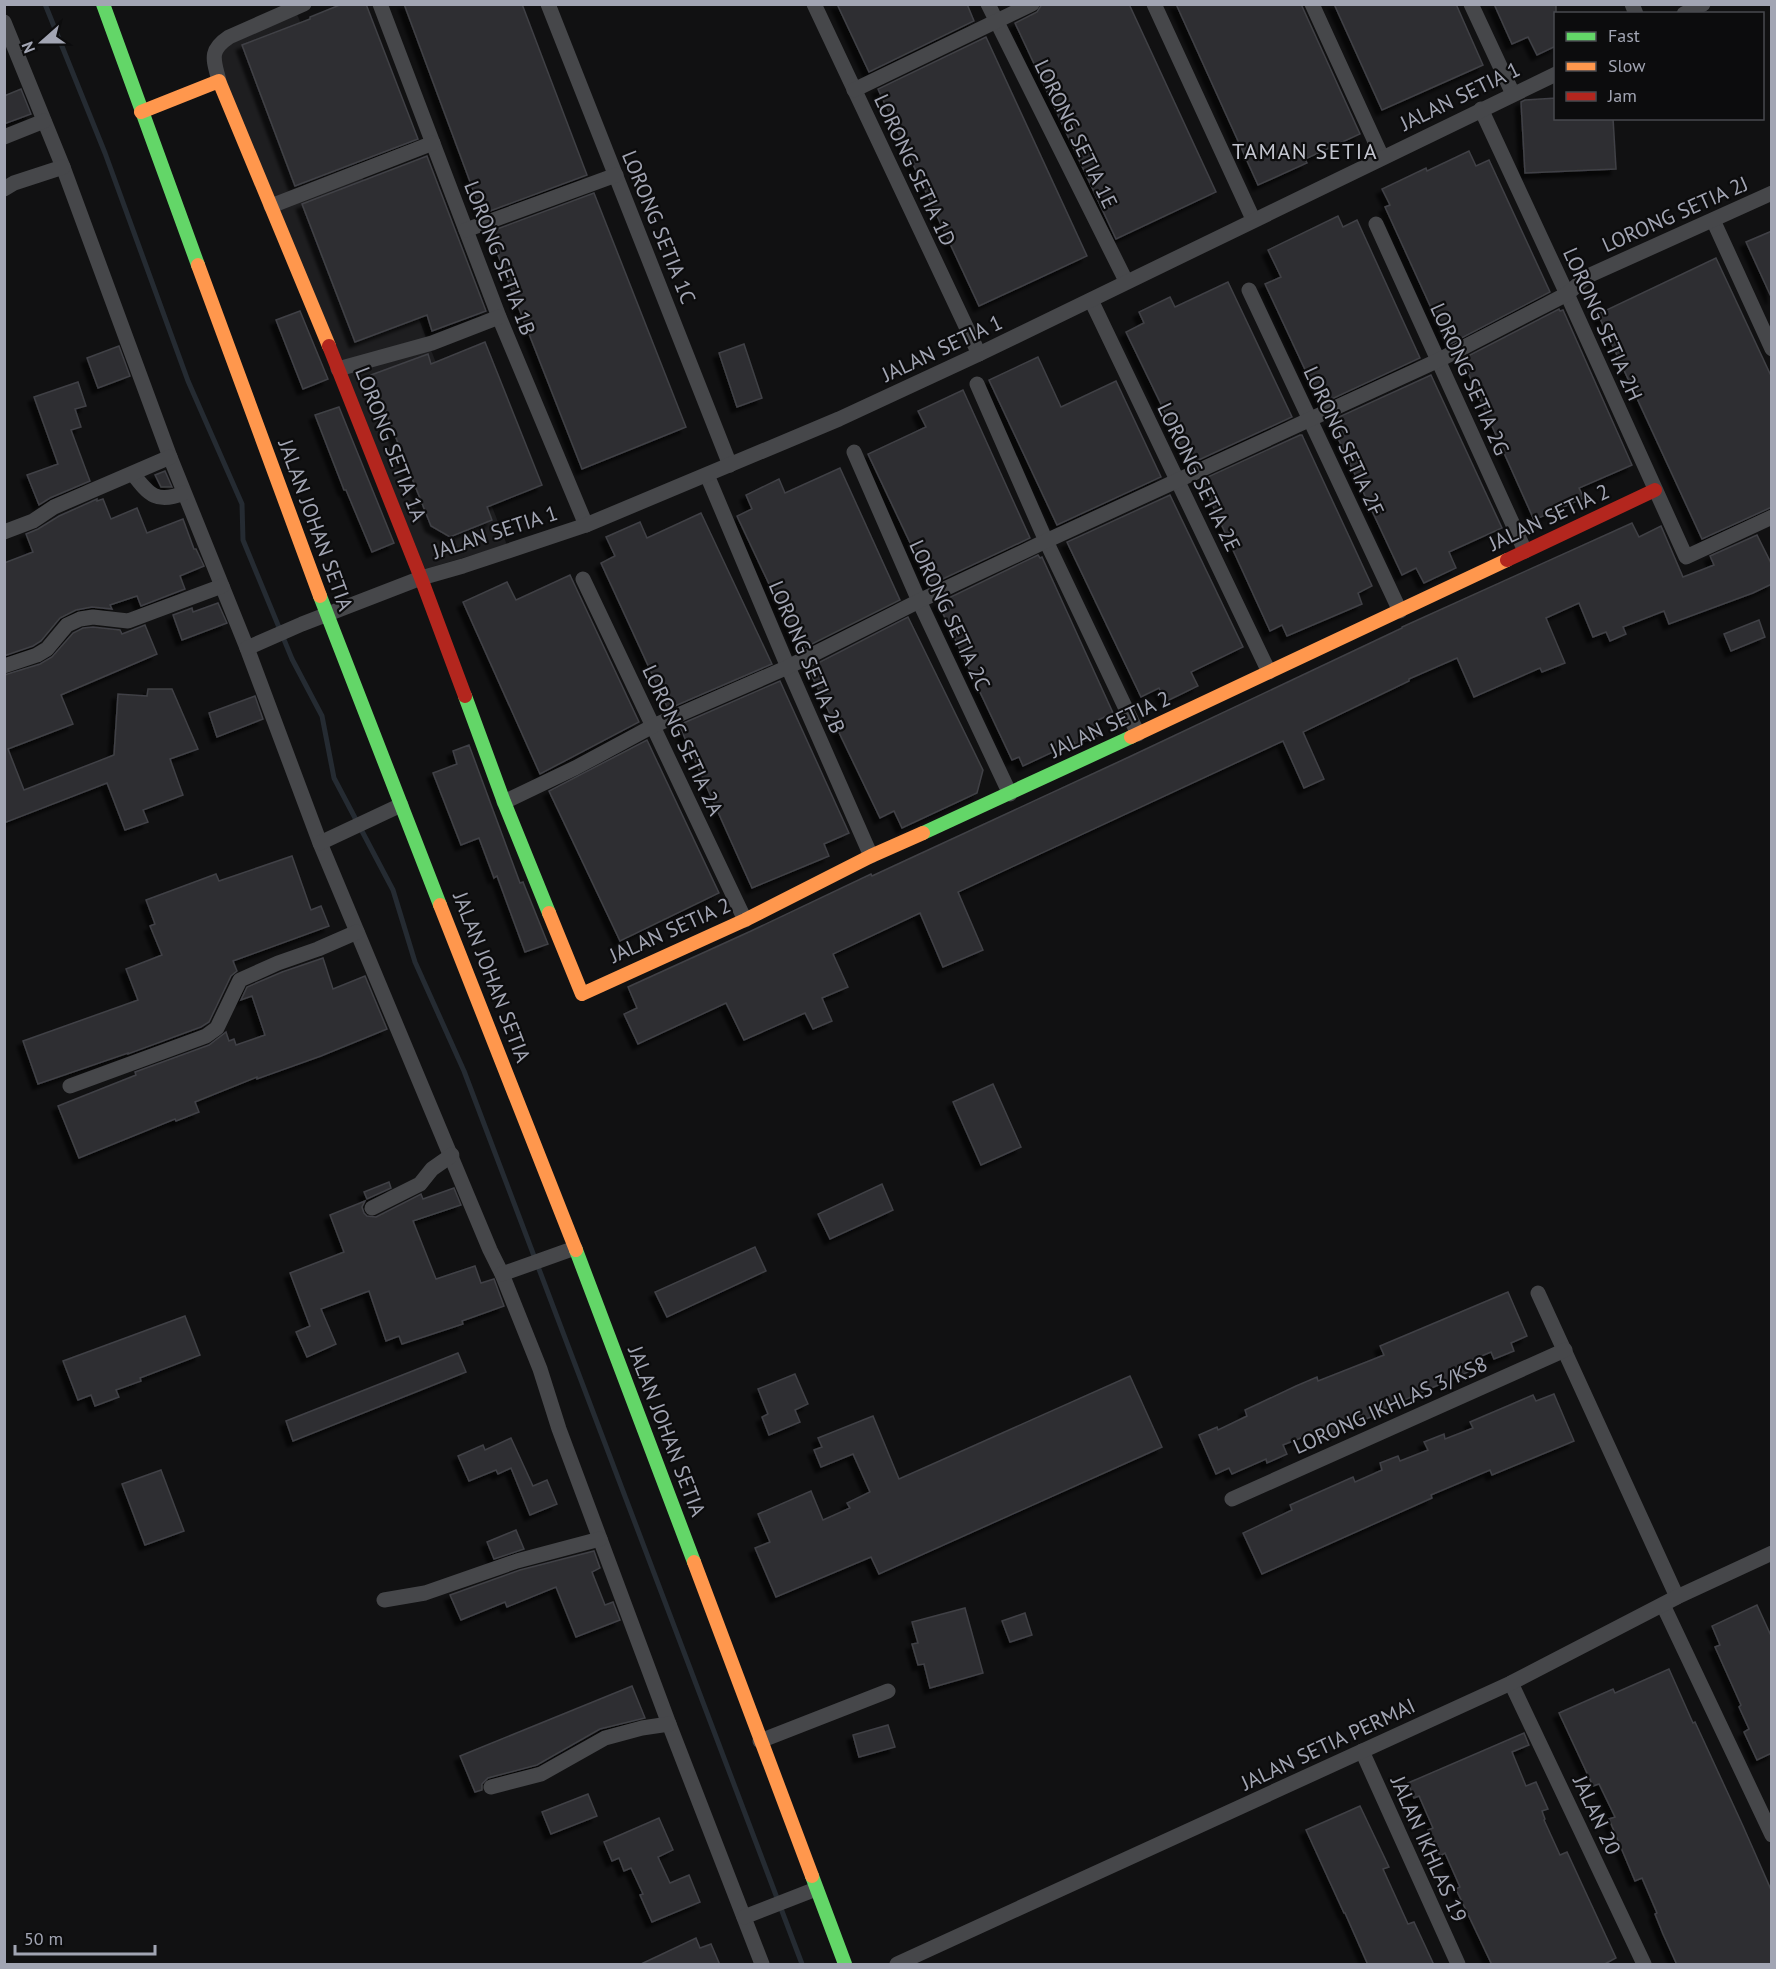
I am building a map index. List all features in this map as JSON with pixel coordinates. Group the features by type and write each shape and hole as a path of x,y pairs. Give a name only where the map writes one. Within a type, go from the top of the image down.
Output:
{"street":[{"name":"JALAN JOHAN SETIA","path":"103,4 327,616 575,1248 845,1965"},
{"name":"LORONG SETIA 1A","path":"304,4 220,43 214,50 219,81 338,369 421,578 504,802 582,994"},
{"name":"LORONG SETIA 1B","path":"380,4 499,317 586,525"},
{"name":"LORONG SETIA 1C","path":"549,4 730,465"},
{"name":"LORONG SETIA 1D","path":"814,4 979,354"},
{"name":"LORONG SETIA 1E","path":"988,4 1126,281"},
{"path":"854,90 1032,4"},
{"path":"1154,4 1253,219"},
{"path":"1312,4 1382,157"},
{"path":"1471,4 1513,94"},
{"path":"1688,12 1703,4"},
{"path":"4,22 63,167 184,493 222,586 252,645 357,932 490,1250 508,1271 559,1429 669,1724 748,1915 762,1965"},
{"name":"JALAN SETIA 1","path":"252,645 421,578 586,525 839,419 979,354 1253,219 1554,75"},
{"path":"141,111 219,81"},
{"name":"LORONG SETIA 2H","path":"1480,109 1568,294 1686,557 1772,517"},
{"path":"4,137 44,121"},
{"path":"271,206 433,143"},
{"path":"4,189 14,183 63,167"},
{"path":"466,230 616,175"},
{"name":"LORONG SETIA 2J","path":"504,802 575,768 653,726 788,667 919,601 1046,541 1439,360 1568,294 1588,276 1772,193"},
{"path":"1713,220 1772,349"},
{"name":"LORONG SETIA 2G","path":"1376,224 1526,551"},
{"name":"LORONG SETIA 2F","path":"1249,290 1400,611"},
{"name":"LORONG SETIA 2E","path":"1090,300 1269,672"},
{"path":"338,369 432,343 499,317"},
{"path":"977,384 1046,541 1138,734"},
{"name":"LORONG SETIA 2C","path":"854,452 919,601 1010,794"},
{"path":"4,532 33,521 54,507 170,457"},
{"path":"133,474 144,489 156,498 171,498 184,493"},
{"name":"LORONG SETIA 2B","path":"707,475 871,856"},
{"name":"JALAN SETIA 2","path":"582,994 745,920 871,856 1010,794 1655,490"},
{"name":"LORONG SETIA 2A","path":"583,579 745,920"},
{"path":"4,666 37,655 47,648 67,625 80,619 93,617 128,621 222,586"},
{"path":"325,840 401,805"},
{"path":"70,1086 206,1036 217,1028 240,980 357,932"},
{"path":"372,1208 420,1184 432,1169 452,1155"},
{"path":"508,1271 575,1248"},
{"path":"1538,1293 1677,1597"},
{"name":"LORONG IKHLAS 3/KS8","path":"1232,1499 1564,1350"},
{"path":"384,1600 425,1593 517,1560 600,1539"},
{"name":"JALAN SETIA PERMAI","path":"897,1965 1511,1683 1677,1597 1772,1553"},
{"path":"1663,1605 1772,1835"},
{"name":"JALAN 20","path":"1511,1683 1644,1965"},
{"path":"760,1741 888,1691"},
{"path":"491,1786 541,1774 605,1738 642,1728 669,1724"},
{"name":"JALAN IKHLAS 19","path":"1362,1751 1458,1965"},
{"path":"748,1915 816,1889"}],"shaded area":[{"path":"297,14 507,545 425,569 225,81 220,54 226,46"}],"building":[{"path":"342,4 366,4 418,139 295,186 242,45"},
{"path":"404,4 522,4 587,175 482,214"},
{"path":"837,4 967,4 974,21 869,72"},
{"path":"1042,4 1129,4 1216,192 1116,239 1015,23 1037,12"},
{"path":"1176,4 1301,4 1360,134 1305,159 1307,163 1258,185"},
{"path":"1334,4 1456,4 1483,65 1382,110"},
{"path":"1494,4 1556,4 1554,47 1537,55 1528,37 1512,44"},
{"path":"986,37 1087,256 979,306 878,89"},
{"path":"21,89 31,114 4,124 4,96"},
{"path":"1554,98 1554,120 1613,120 1616,169 1525,173 1521,102"},
{"path":"1469,151 1476,166 1489,160 1550,292 1448,345 1385,207 1390,205 1382,189"},
{"path":"427,156 486,311 432,331 427,315 355,342 302,204"},
{"path":"594,193 686,427 582,469 489,232"},
{"path":"1338,216 1343,227 1357,220 1420,358 1321,404 1265,284 1281,277 1268,250"},
{"path":"1772,231 1772,299 1746,242"},
{"path":"1716,258 1772,378 1772,507 1702,539 1598,314"},
{"path":"1228,282 1292,417 1190,464 1126,332 1144,323 1139,312 1170,297 1175,307"},
{"path":"1559,309 1563,310 1632,465 1579,488 1584,498 1534,520 1462,359"},
{"path":"300,311 328,379 303,389 276,320"},
{"path":"485,342 542,485 487,507 492,520 450,537 431,526 371,375 428,354 431,364"},
{"path":"744,344 762,398 737,407 719,353"},
{"path":"119,346 130,376 98,388 87,358"},
{"path":"1038,357 1061,407 1116,381 1161,477 1057,525 989,380"},
{"path":"1431,375 1502,528 1449,552 1456,568 1424,583 1416,568 1402,575 1330,421"},
{"path":"78,382 86,406 75,409 81,427 71,430 90,481 39,505 27,475 58,464 34,397"},
{"path":"963,390 1030,538 930,585 868,454 926,427 918,411"},
{"path":"339,407 394,543 372,552 346,490 344,490 315,415"},
{"path":"1302,435 1372,586 1358,593 1362,604 1287,636 1282,625 1270,631 1201,480"},
{"path":"840,468 900,600 800,650 737,516 752,509 746,495 779,479 785,493"},
{"path":"165,471 172,487 161,487 155,475"},
{"path":"1170,495 1243,647 1191,672 1198,686 1165,702 1159,688 1141,697 1067,542"},
{"path":"97,499 97,501 103,499 111,519 137,508 147,533 183,519 194,549 204,566 180,576 185,589 141,606 137,596 110,605 112,609 92,607 76,610 60,618 41,641 4,656 4,563 33,552 26,534"},
{"path":"701,513 772,664 668,709 601,563 615,556 606,537 640,522 647,538"},
{"path":"1632,523 1639,537 1661,526 1683,577 1714,565 1710,556 1757,535 1772,565 1772,584 1669,624 1664,611 1623,627 1626,634 1610,641 1606,632 1593,637 1579,603 1546,618 1565,663 1542,672 1540,668 1474,697 1457,658 1409,679 1303,732 1324,779 1304,788 1283,741 958,892 983,950 943,967 920,913 833,954 848,987 822,998 832,1021 813,1029 805,1013 744,1040 726,1003 638,1044 624,1014 637,1008 628,987 1129,757 1402,627"},
{"path":"1038,555 1042,557 1113,713 1094,722 1099,735 1075,745 1074,742 1023,766 1019,757 1012,760 938,603"},
{"path":"570,575 639,722 540,774 463,602 507,582 516,600"},
{"path":"218,603 227,623 182,640 173,615 192,608 193,612"},
{"path":"908,617 983,770 977,793 902,828 894,811 880,818 808,668"},
{"path":"1759,620 1765,637 1731,651 1724,634"},
{"path":"145,625 157,654 61,695 73,724 8,749 24,790 114,755 118,694 147,696 148,689 172,689 198,749 170,759 183,795 143,810 148,822 125,830 107,783 4,823 4,675 40,664 52,657 73,633 83,628 120,630 122,634"},
{"path":"780,681 849,833 824,844 829,856 752,888 679,725"},
{"path":"255,696 263,719 217,737 209,713"},
{"path":"647,740 719,893 620,941 549,791"},
{"path":"469,745 520,883 523,882 548,944 525,952 497,876 494,878 479,838 461,845 433,773 457,764 453,751"},
{"path":"292,856 311,910 321,906 329,926 233,961 237,971 231,976 209,1022 201,1027 38,1084 23,1041 138,1000 126,969 162,955 150,926 155,924 146,900 216,874 219,881"},
{"path":"323,958 333,989 365,976 387,1029 195,1102 199,1112 176,1121 175,1119 79,1158 58,1106 136,1075 135,1072 209,1045 226,1032 229,1041 234,1039 236,1045 265,1035 252,996 241,1000 247,987"},
{"path":"993,1084 1021,1147 981,1165 953,1102"},
{"path":"389,1182 391,1188 367,1199 364,1192"},
{"path":"882,1184 893,1210 830,1239 818,1214"},
{"path":"454,1188 461,1205 413,1221 436,1279 475,1266 481,1283 494,1279 504,1306 462,1321 463,1324 402,1344 399,1336 386,1341 369,1291 321,1309 336,1344 307,1357 296,1332 310,1326 290,1273 344,1252 330,1215 365,1201 362,1207 364,1213 367,1216 376,1217 421,1194 423,1199"},
{"path":"755,1247 766,1271 667,1317 655,1292"},
{"path":"1508,1292 1527,1336 1511,1343 1514,1351 1494,1359 1491,1352 1465,1363 1468,1372 1314,1441 1311,1434 1283,1445 1287,1454 1267,1463 1266,1459 1232,1474 1229,1468 1216,1474 1199,1435 1217,1427 1218,1430 1247,1416 1245,1410 1296,1386 1317,1377 1318,1381 1384,1355 1380,1346"},
{"path":"185,1316 200,1355 140,1378 141,1381 116,1390 119,1397 95,1406 91,1395 78,1400 63,1361"},
{"path":"458,1353 466,1372 293,1441 286,1421"},
{"path":"795,1374 808,1404 795,1410 800,1422 769,1435 762,1417 768,1414 758,1389"},
{"path":"1130,1376 1162,1447 879,1574 871,1557 776,1597 755,1548 770,1542 758,1514 811,1491 823,1520 850,1508 847,1503 870,1492 853,1454 821,1467 814,1450 822,1447 818,1438 873,1416 899,1479"},
{"path":"1554,1394 1574,1441 1492,1475 1490,1470 1431,1495 1432,1498 1262,1574 1243,1533 1292,1510 1290,1505 1353,1477 1355,1482 1382,1470 1380,1463 1398,1456 1400,1461 1428,1450 1424,1442 1444,1434 1445,1439 1473,1428 1470,1422 1533,1395 1536,1401"},
{"path":"511,1438 533,1486 547,1480 557,1504 530,1515 511,1468 498,1474 496,1470 469,1481 458,1456 483,1445 485,1450"},
{"path":"161,1470 184,1531 145,1545 122,1484"},
{"path":"516,1530 524,1549 494,1559 487,1542"},
{"path":"594,1551 600,1568 592,1572 605,1605 613,1602 620,1620 576,1637 556,1587 507,1607 505,1602 461,1620 450,1595 520,1570"},
{"path":"1757,1605 1772,1638 1772,1753 1757,1760 1744,1732 1749,1729 1739,1707 1741,1705 1715,1647 1720,1645 1712,1626"},
{"path":"965,1608 983,1673 930,1688 924,1664 918,1665 912,1644 918,1643 912,1622"},
{"path":"1025,1613 1032,1635 1010,1642 1002,1621"},
{"path":"1669,1669 1772,1892 1772,1965 1677,1965 1642,1878 1635,1881 1609,1819 1615,1817 1599,1784 1593,1786 1559,1713 1613,1689 1615,1693"},
{"path":"632,1686 645,1718 600,1729 537,1765 488,1778 482,1784 482,1790 475,1792 460,1756"},
{"path":"888,1725 895,1747 859,1757 853,1735"},
{"path":"1524,1733 1529,1745 1512,1752 1526,1786 1536,1782 1548,1809 1542,1811 1544,1820 1560,1855 1567,1852 1616,1958 1603,1965 1492,1965 1456,1889 1460,1887 1445,1853 1440,1856 1428,1830 1433,1828 1419,1796 1414,1798 1408,1783"},
{"path":"588,1794 597,1816 551,1834 542,1812"},
{"path":"1360,1806 1389,1867 1383,1869 1408,1924 1414,1922 1434,1965 1368,1965 1306,1830"},
{"path":"659,1818 673,1850 658,1857 670,1883 689,1875 700,1902 652,1922 631,1868 624,1871 619,1858 612,1861 604,1842"},
{"path":"696,1938 700,1948 711,1944 720,1965 639,1965"}],"waterway":[{"path":"45,4 105,153 188,381 242,504 243,540 292,659 322,716 334,778 393,890 415,962 464,1071 802,1964"}],"traffic: fast":[{"path":"103,4 198,265"},
{"path":"320,596 440,905"},
{"path":"465,696 504,802 549,913"},
{"path":"923,833 1131,737"},
{"path":"576,1250 694,1562"},
{"path":"812,1876 845,1964"}],"traffic: slow":[{"path":"141,112 219,81 329,346"},
{"path":"198,265 320,596"},
{"path":"1131,737 1507,560"},
{"path":"549,913 582,994 745,920 871,856 923,833"},
{"path":"440,905 576,1250"},
{"path":"694,1562 812,1876"}],"traffic: jam":[{"path":"329,346 465,696"},
{"path":"1507,560 1655,490"}],"district":[{"name":"TAMAN SETIA","path":"1305,151"}]}
